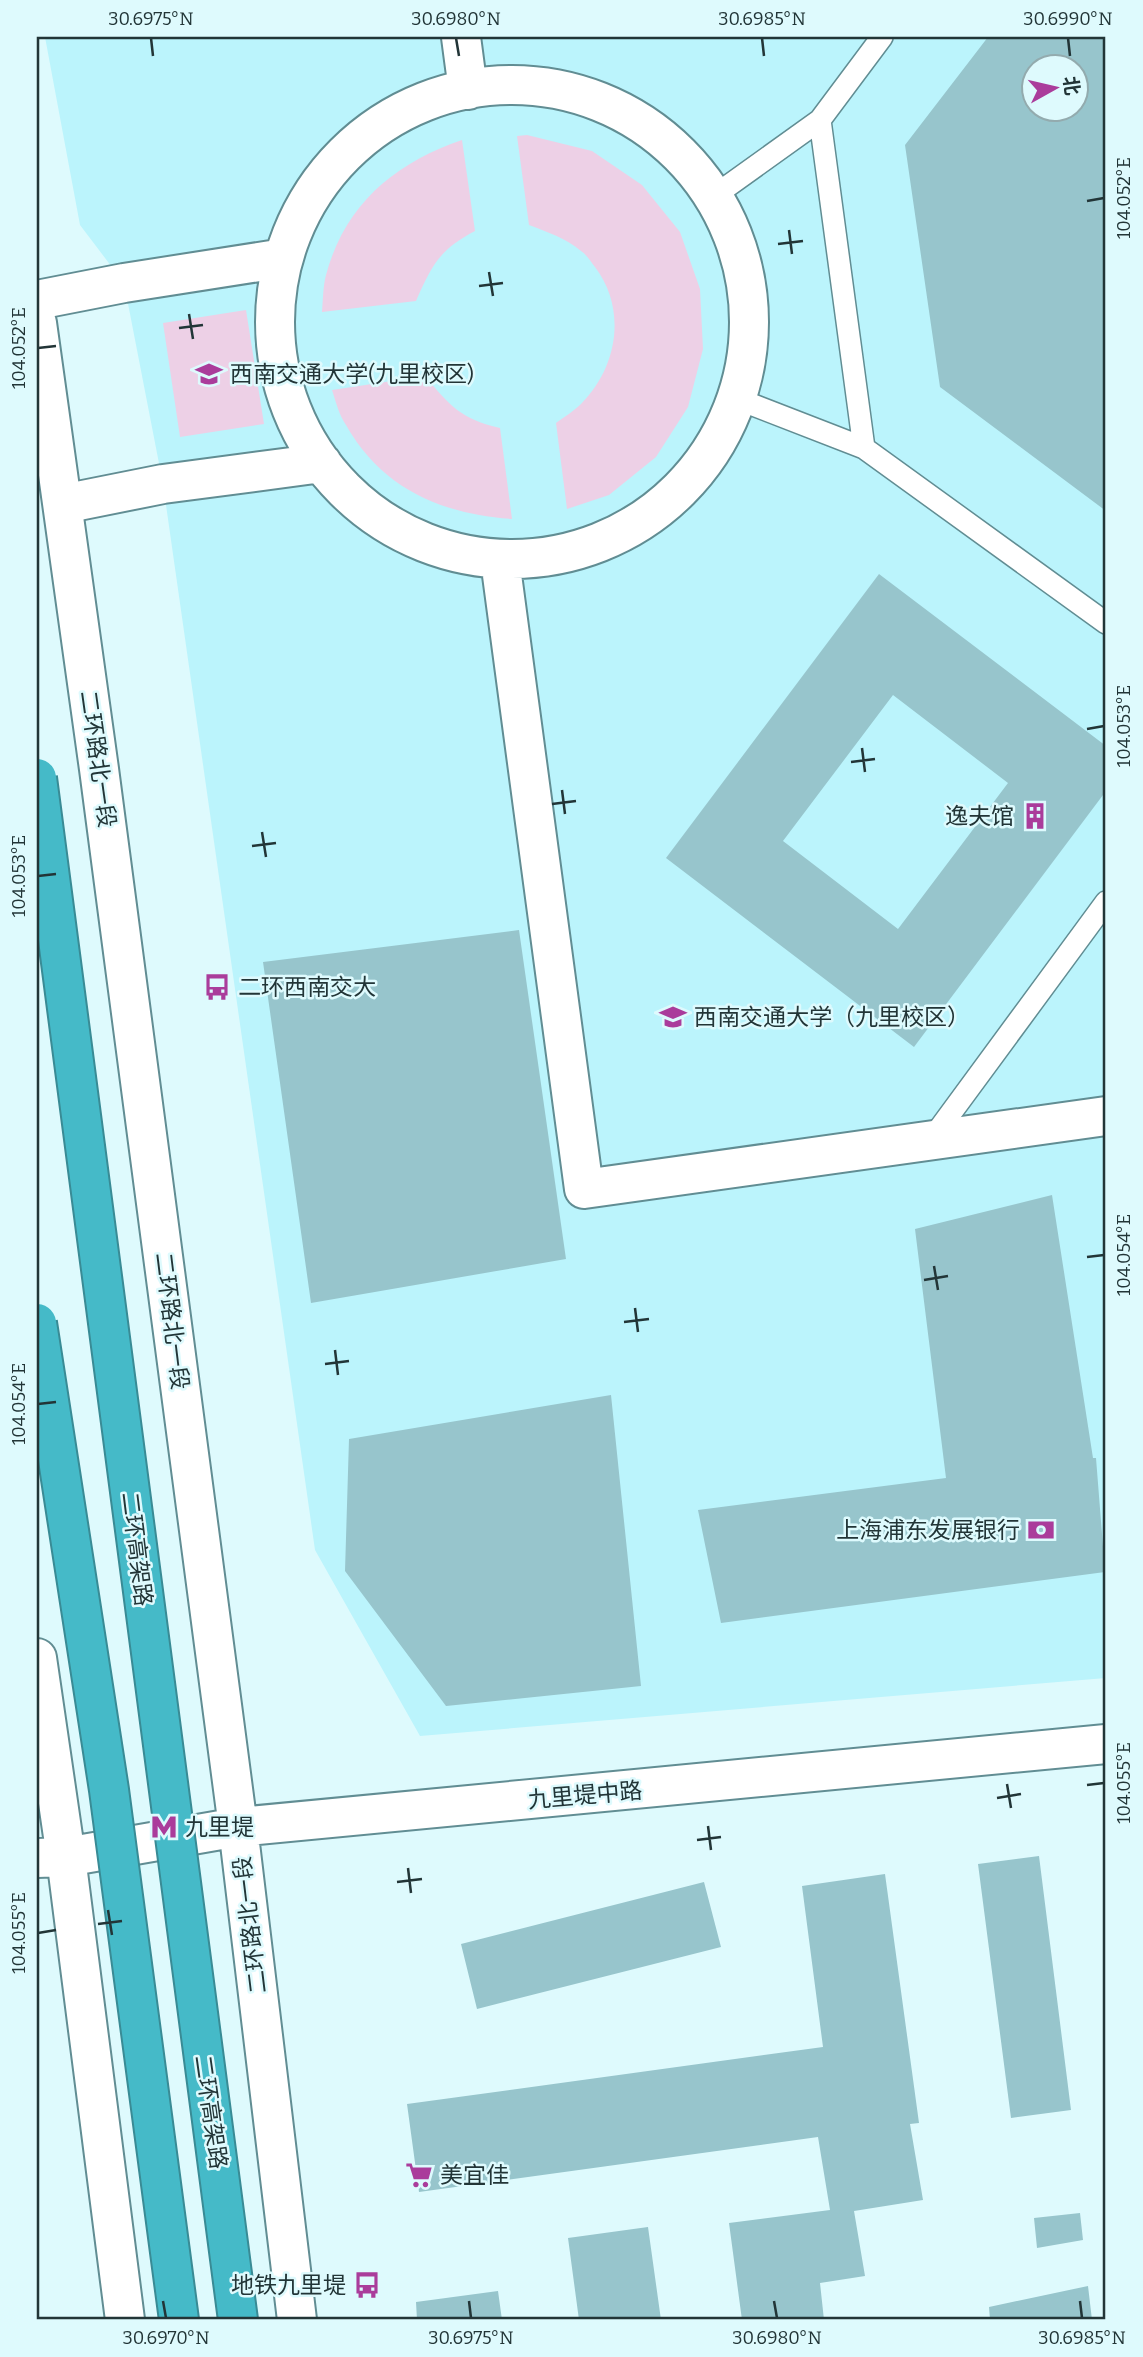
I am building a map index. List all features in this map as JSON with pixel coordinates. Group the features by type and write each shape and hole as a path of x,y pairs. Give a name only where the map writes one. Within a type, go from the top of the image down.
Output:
{"highway":[{"name":"二环高架路","path":"37,778 238,2320"},
{"path":"37,1323 109,1790 179,2320"}],"street":[{"path":"461,37 468,90"},
{"path":"506,83 587,95 660,134 714,196 745,273 749,347 730,420 689,482 632,529 562,556 488,561 416,542 353,501 306,443 277,366 276,283 284,258 303,205 355,141 425,98 506,83"},
{"path":"37,300 124,282 284,258"},
{"name":"二环路北一段","path":"37,323 238,1827 296,2320"},
{"path":"63,504 163,484 322,463"},
{"path":"500,560 584,1189 1106,1116"},
{"path":"37,1658 51,1858 124,2320"},
{"name":"九里堤中路","path":"51,1858 238,1827 1106,1744"}],"lane":[{"path":"714,196 820,120 882,37"},
{"path":"820,120 864,448"},
{"path":"736,398 864,448 1106,623"},
{"path":"929,1142 1106,902"}],"shaded area":[{"name":"西南交通大学（九里校区）","path":"45,37 1106,37 1106,1678 420,1736 315,1550 163,484 124,283 80,225"},
{"path":"527,135 592,151 642,185 680,232 700,289 703,349 688,407 656,457 609,495 567,509 556,423 581,404 603,373 614,337 614,319 612,301 605,283 587,257 563,239 529,225 517,136"},
{"path":"462,140 475,231 453,245 438,260 416,301 322,312 325,279 335,250 360,207 395,174 438,149"},
{"path":"246,310 264,424 180,437 163,323"},
{"path":"425,376 457,410 475,420 500,428 512,519 486,516 438,504 396,482 377,466 361,447 341,417 332,390"}],"building":[{"path":"988,37 1106,37 1106,511 940,387 905,145"},
{"name":"逸夫馆","path":"879,574 1106,746 1106,791 914,1047 666,858","holes":["893,695 1008,783 898,929 783,841"]},
{"path":"519,930 566,1259 311,1303 263,962"},
{"path":"1052,1195 1093,1458 1096,1458 1105,1572 721,1623 698,1510 946,1478 915,1229"},
{"path":"611,1395 641,1686 446,1706 345,1571 349,1439"},
{"path":"1039,1856 1071,2110 1011,2118 978,1864"},
{"path":"885,1874 919,2123 910,2124 923,2200 854,2211 865,2276 820,2283 824,2320 742,2320 729,2223 830,2210 818,2137 419,2192 407,2104 823,2047 802,1886"},
{"path":"704,1882 721,1947 477,2009 461,1944"},
{"path":"1080,2213 1083,2240 1037,2248 1034,2218"},
{"path":"648,2227 661,2320 579,2320 568,2238"},
{"path":"1088,2286 1092,2320 990,2320 989,2307"},
{"path":"498,2291 502,2320 417,2320 416,2302"}],"place":[{"name":"西南交通大学(九里校区)","path":"209,374"},
{"name":"逸夫馆","path":"1035,816"},
{"name":"二环西南交大","path":"217,987"},
{"name":"西南交通大学（九里校区）","path":"673,1017"},
{"name":"上海浦东发展银行","path":"1041,1530"},
{"name":"九里堤","path":"164,1827"},
{"name":"美宜佳","path":"419,2175"},
{"name":"地铁九里堤","path":"367,2285"}]}
